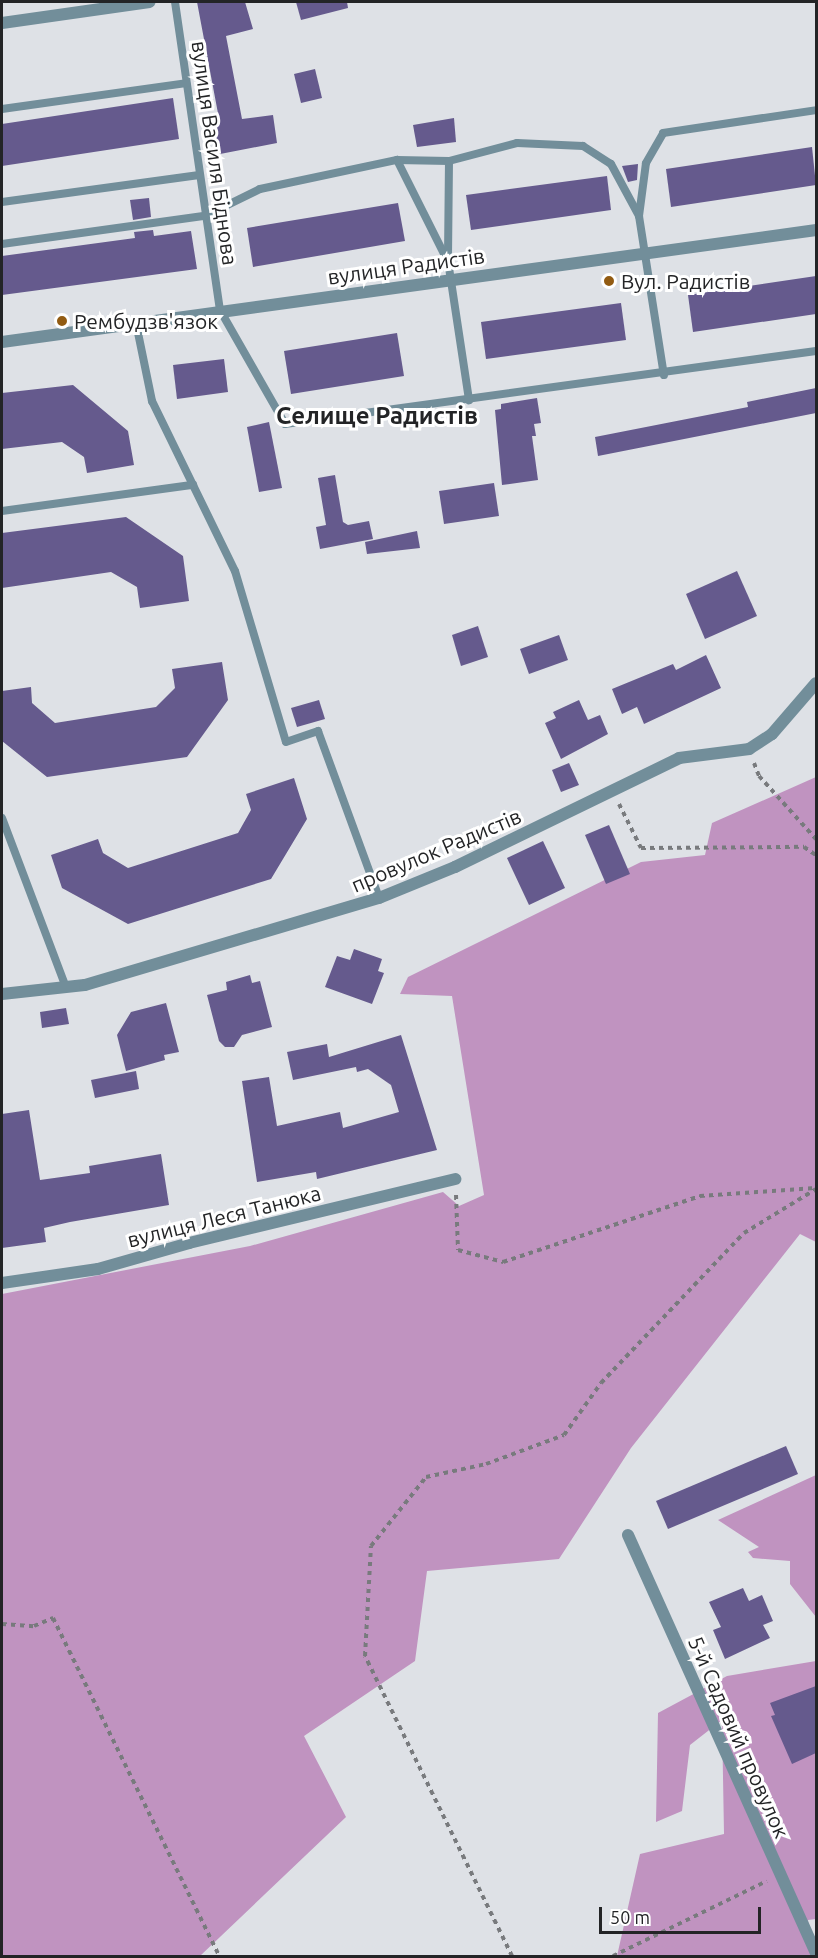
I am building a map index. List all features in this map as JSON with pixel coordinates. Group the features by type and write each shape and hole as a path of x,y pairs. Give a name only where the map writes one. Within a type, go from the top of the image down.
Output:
{"street":[{"path":"2,23 150,2"},
{"name":"вулиця Радистів","path":"2,342 220,310 816,230"},
{"name":"провулок Радистів","path":"2,994 85,985 379,898 615,792 679,759 749,748 772,734 816,683"},
{"name":"вулиця Леся Танюка","path":"2,1283 98,1269 189,1243 455,1179"},
{"name":"5-й Садовий провулок","path":"628,1535 778,1876 816,1954"}],"lane":[{"name":"вулиця Василя Біднова","path":"174,2 220,310"},
{"path":"2,110 186,84"},
{"path":"664,375 639,216 646,162 663,133 816,110"},
{"path":"2,244 205,216 260,189 397,160 449,161 517,143 583,146 611,164 639,216"},
{"path":"397,160 448,261"},
{"path":"449,161 448,261 469,400"},
{"path":"2,202 199,175"},
{"path":"220,310 285,424 664,375 816,351"},
{"path":"135,323 152,401 235,571 285,742 318,731 379,898"},
{"path":"2,511 193,485"},
{"path":"2,818 66,987"}],"path":[{"path":"749,748 759,776 816,839"},
{"path":"615,792 641,848 804,847 816,855"},
{"path":"455,1179 458,1250 503,1262 699,1196 816,1188"},
{"path":"512,1956 365,1656 371,1546 426,1477 486,1464 564,1435 602,1383 744,1233 816,1188"},
{"path":"2,1624 34,1626 53,1618 219,1956"},
{"path":"613,1956 778,1876"}],"shaded area":[{"path":"816,777 816,1242 800,1234 631,1448 559,1559 427,1571 415,1661 304,1736 346,1817 200,1956 2,1956 2,1294 250,1246 443,1192 459,1206 484,1195 452,996 400,994 408,977 641,862 705,855 712,823"},
{"path":"816,1475 816,1617 790,1584 790,1561 753,1558 748,1552 759,1547 718,1520"},
{"path":"816,1661 816,1919 808,1920 812,1956 617,1956 640,1854 724,1834 722,1720 690,1745 682,1811 656,1822 658,1713 727,1676"}],"building":[{"path":"197,2 245,2 253,29 226,36 242,119 273,115 277,143 215,155 209,127 220,124"},
{"path":"296,2 347,2 348,8 301,20"},
{"path":"315,69 322,98 301,103 294,74"},
{"path":"173,98 179,139 2,166 2,124"},
{"path":"454,118 456,142 417,147 413,125"},
{"path":"812,147 816,185 671,207 666,169"},
{"path":"638,164 637,180 628,182 622,166"},
{"path":"607,176 611,210 471,230 466,195"},
{"path":"149,198 151,217 133,220 130,200"},
{"path":"398,203 405,241 253,267 247,228"},
{"path":"153,230 154,236 191,231 197,269 2,295 2,256 135,238 134,232"},
{"path":"816,276 816,314 693,332 688,295"},
{"path":"621,303 626,340 486,359 481,322"},
{"path":"397,333 404,376 291,394 284,351"},
{"path":"224,359 228,392 177,399 173,365"},
{"path":"73,385 128,431 134,465 87,473 84,457 62,442 2,449 2,393"},
{"path":"816,388 816,413 598,456 595,437 748,407 747,402"},
{"path":"537,398 541,423 534,424 536,436 532,436 538,480 502,485 495,410 501,409 501,404"},
{"path":"269,422 282,488 259,492 247,427"},
{"path":"335,475 343,522 348,525 369,521 373,539 320,549 316,527 326,525 318,478"},
{"path":"494,483 499,516 444,524 439,491"},
{"path":"126,517 183,556 189,601 140,608 137,587 111,572 2,588 2,533"},
{"path":"417,531 420,548 367,554 365,542"},
{"path":"737,571 757,616 705,639 686,594"},
{"path":"478,626 488,657 461,666 452,635"},
{"path":"559,635 568,660 529,674 520,649"},
{"path":"706,655 721,688 644,724 637,707 622,714 612,689 673,664 676,670"},
{"path":"222,662 228,700 187,757 47,777 2,741 2,691 31,687 32,703 55,723 156,707 175,688 172,669"},
{"path":"319,700 325,719 297,727 291,708"},
{"path":"579,700 588,720 600,715 608,734 561,759 545,723 556,718 553,712"},
{"path":"569,763 579,785 561,792 552,770"},
{"path":"294,778 307,819 271,879 128,924 62,888 51,855 98,839 103,853 128,868 238,833 251,810 246,794"},
{"path":"609,825 630,874 606,884 585,835"},
{"path":"543,841 565,888 529,905 507,858"},
{"path":"354,949 382,959 378,971 384,973 372,1004 325,987 337,956 350,960"},
{"path":"250,975 252,983 260,981 272,1027 242,1035 234,1047 225,1047 219,1041 207,995 227,990 226,982"},
{"path":"166,1003 179,1052 164,1055 165,1060 126,1071 117,1035 131,1012"},
{"path":"66,1008 69,1024 42,1028 40,1012"},
{"path":"401,1035 437,1150 317,1179 316,1172 257,1182 242,1081 269,1077 277,1126 340,1112 343,1128 399,1112 391,1085 368,1069 357,1072 356,1067 293,1080 287,1052 327,1044 329,1057"},
{"path":"136,1071 139,1089 95,1098 91,1080"},
{"path":"29,1110 40,1180 90,1173 89,1166 161,1154 169,1205 44,1228 46,1242 2,1248 2,1114"},
{"path":"786,1446 798,1474 668,1529 656,1501"},
{"path":"743,1588 749,1601 762,1595 773,1621 763,1625 770,1638 725,1659 713,1630 721,1627 709,1602"},
{"path":"816,1686 816,1753 792,1764 771,1716 775,1715 770,1703"}],"place":[{"name":"Вул. Радистів","path":"609,281"},
{"name":"Рембудзв'язок","path":"62,321"}],"district":[{"name":"Селище Радистів","path":"377,416"}]}
